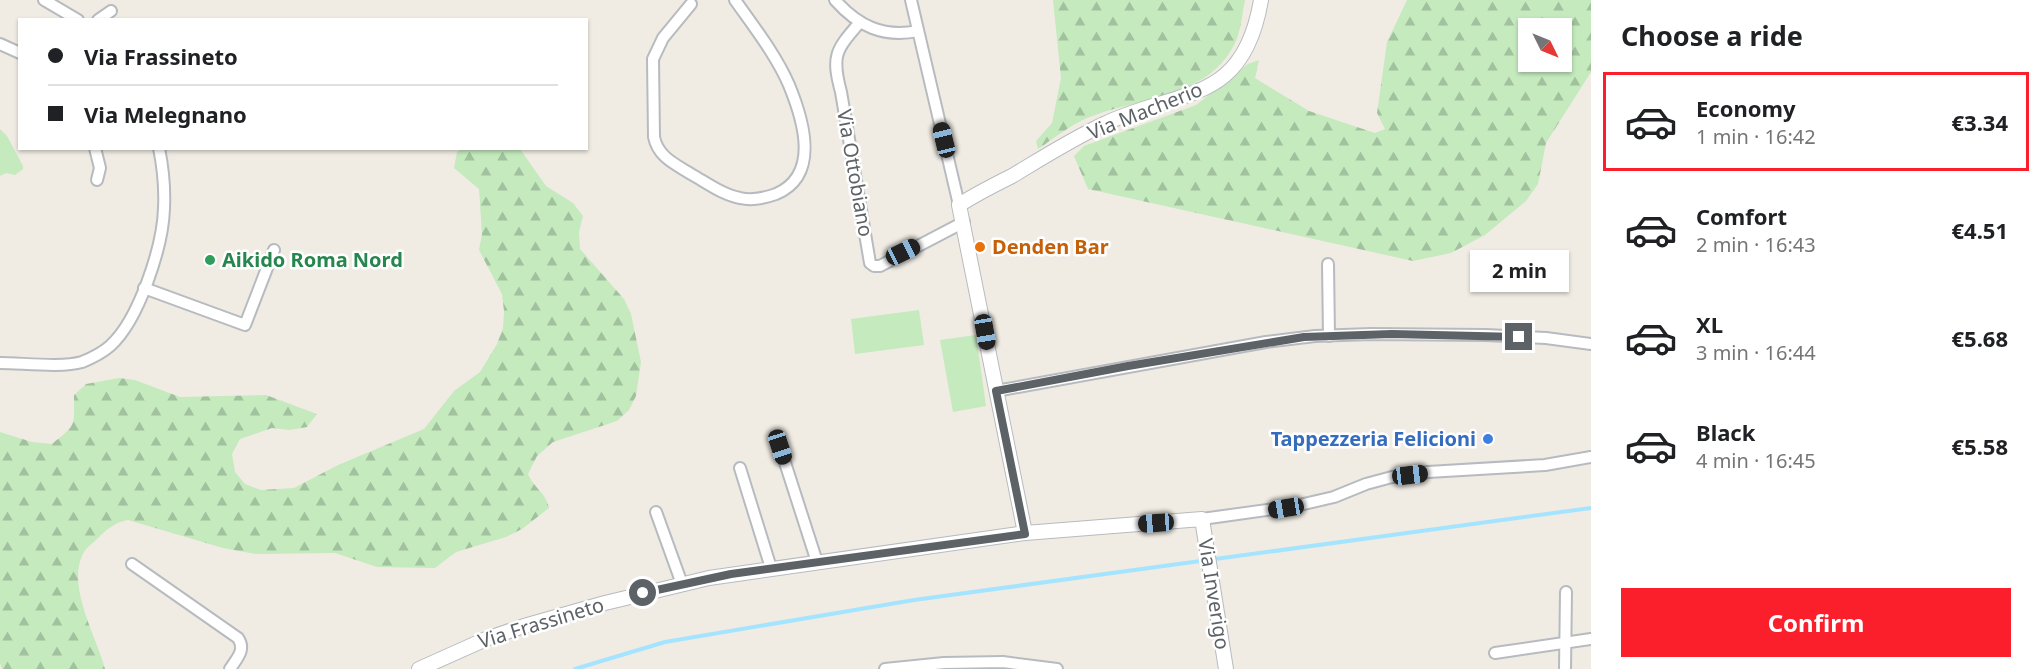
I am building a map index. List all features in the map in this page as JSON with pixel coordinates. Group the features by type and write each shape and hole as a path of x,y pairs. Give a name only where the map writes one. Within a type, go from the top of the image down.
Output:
{"street":[{"path":"44,0 75,18"},
{"path":"691,3 663,38 653,59 654,137 657,146 668,160 722,192 743,199 759,199 781,191 797,178 805,158 805,140 798,110 785,78 735,0"},
{"path":"835,0 860,22 890,33 918,31"},
{"path":"911,0 964,222 1025,534"},
{"name":"Via Macherio","path":"959,205 1102,125 1190,95 1215,83 1235,65 1248,46 1255,29 1261,0"},
{"path":"101,18 111,10"},
{"name":"Via Ottobiano","path":"860,22 839,50 835,68 870,263 880,266 964,222"},
{"path":"0,44 18,52"},
{"path":"96,150 100,168 97,180"},
{"path":"0,363 71,364 93,357 109,346 121,333 144,288 159,244 165,209 163,168 159,150"},
{"path":"144,288 244,326 274,250"},
{"path":"1328,264 1329,336"},
{"path":"996,391 1276,341 1329,336 1486,335 1546,338 1591,344"},
{"path":"780,447 817,562"},
{"name":"Via Frassineto","path":"419,669 510,630 682,584 771,568 1025,534 1203,525 1334,497 1392,477 1428,472 1538,466 1591,457"},
{"path":"740,468 771,568"},
{"path":"656,512 682,584"},
{"name":"Via Inverigo","path":"1203,525 1226,669"},
{"path":"132,564 238,638 241,650 230,669"},
{"path":"1565,669 1566,592"},
{"path":"1495,653 1591,639"},
{"path":"885,669 944,663 1003,662 1057,669"}],"green space":[{"path":"1053,0 1245,0 1240,29 1234,45 1222,63 1206,77 1168,94 1085,119 1038,149 1036,141 1052,123 1061,78"},
{"path":"1407,0 1591,0 1591,72 1546,143 1538,184 1526,201 1485,235 1451,253 1413,261 1088,189 1074,156 1084,146 1196,105 1248,64 1259,60 1255,78 1309,111 1375,133 1385,129 1377,113 1387,42"},
{"path":"0,129 7,136 23,166 23,169 15,175 6,173 0,176"},
{"path":"460,150 521,150 546,186 573,203 583,216 579,232 580,249 624,299 631,314 641,362 636,396 629,410 617,421 553,442 537,456 528,474 546,499 549,508 522,529 506,537 456,552 435,568 377,567 335,553 256,554 223,548 128,520 123,521 107,530 88,547 79,565 78,580 84,611 105,669 2,669 0,663 0,432 32,442 52,444 72,424 74,395 86,384 119,378 135,380 180,397 266,395 317,414 307,427 290,430 272,428 240,439 232,454 235,472 245,484 261,490 294,488 338,465 424,429 454,391 480,372 497,344 503,328 504,311 502,294 479,250 482,234 479,189 454,168 457,152"},
{"path":"919,310 924,345 855,354 851,319"},
{"path":"976,335 986,406 953,412 940,340"}],"waterway":[{"path":"575,669 665,642 914,600 1591,508"}],"place":[{"name":"Denden Bar","path":"980,247"},
{"name":"Aikido Roma Nord","path":"210,260"},
{"name":"Tappezzeria Felicioni","path":"1488,439"}],"route":[{"path":"643,593 731,574 1025,534 996,391 1128,366 1304,337 1353,334 1519,337"}]}
